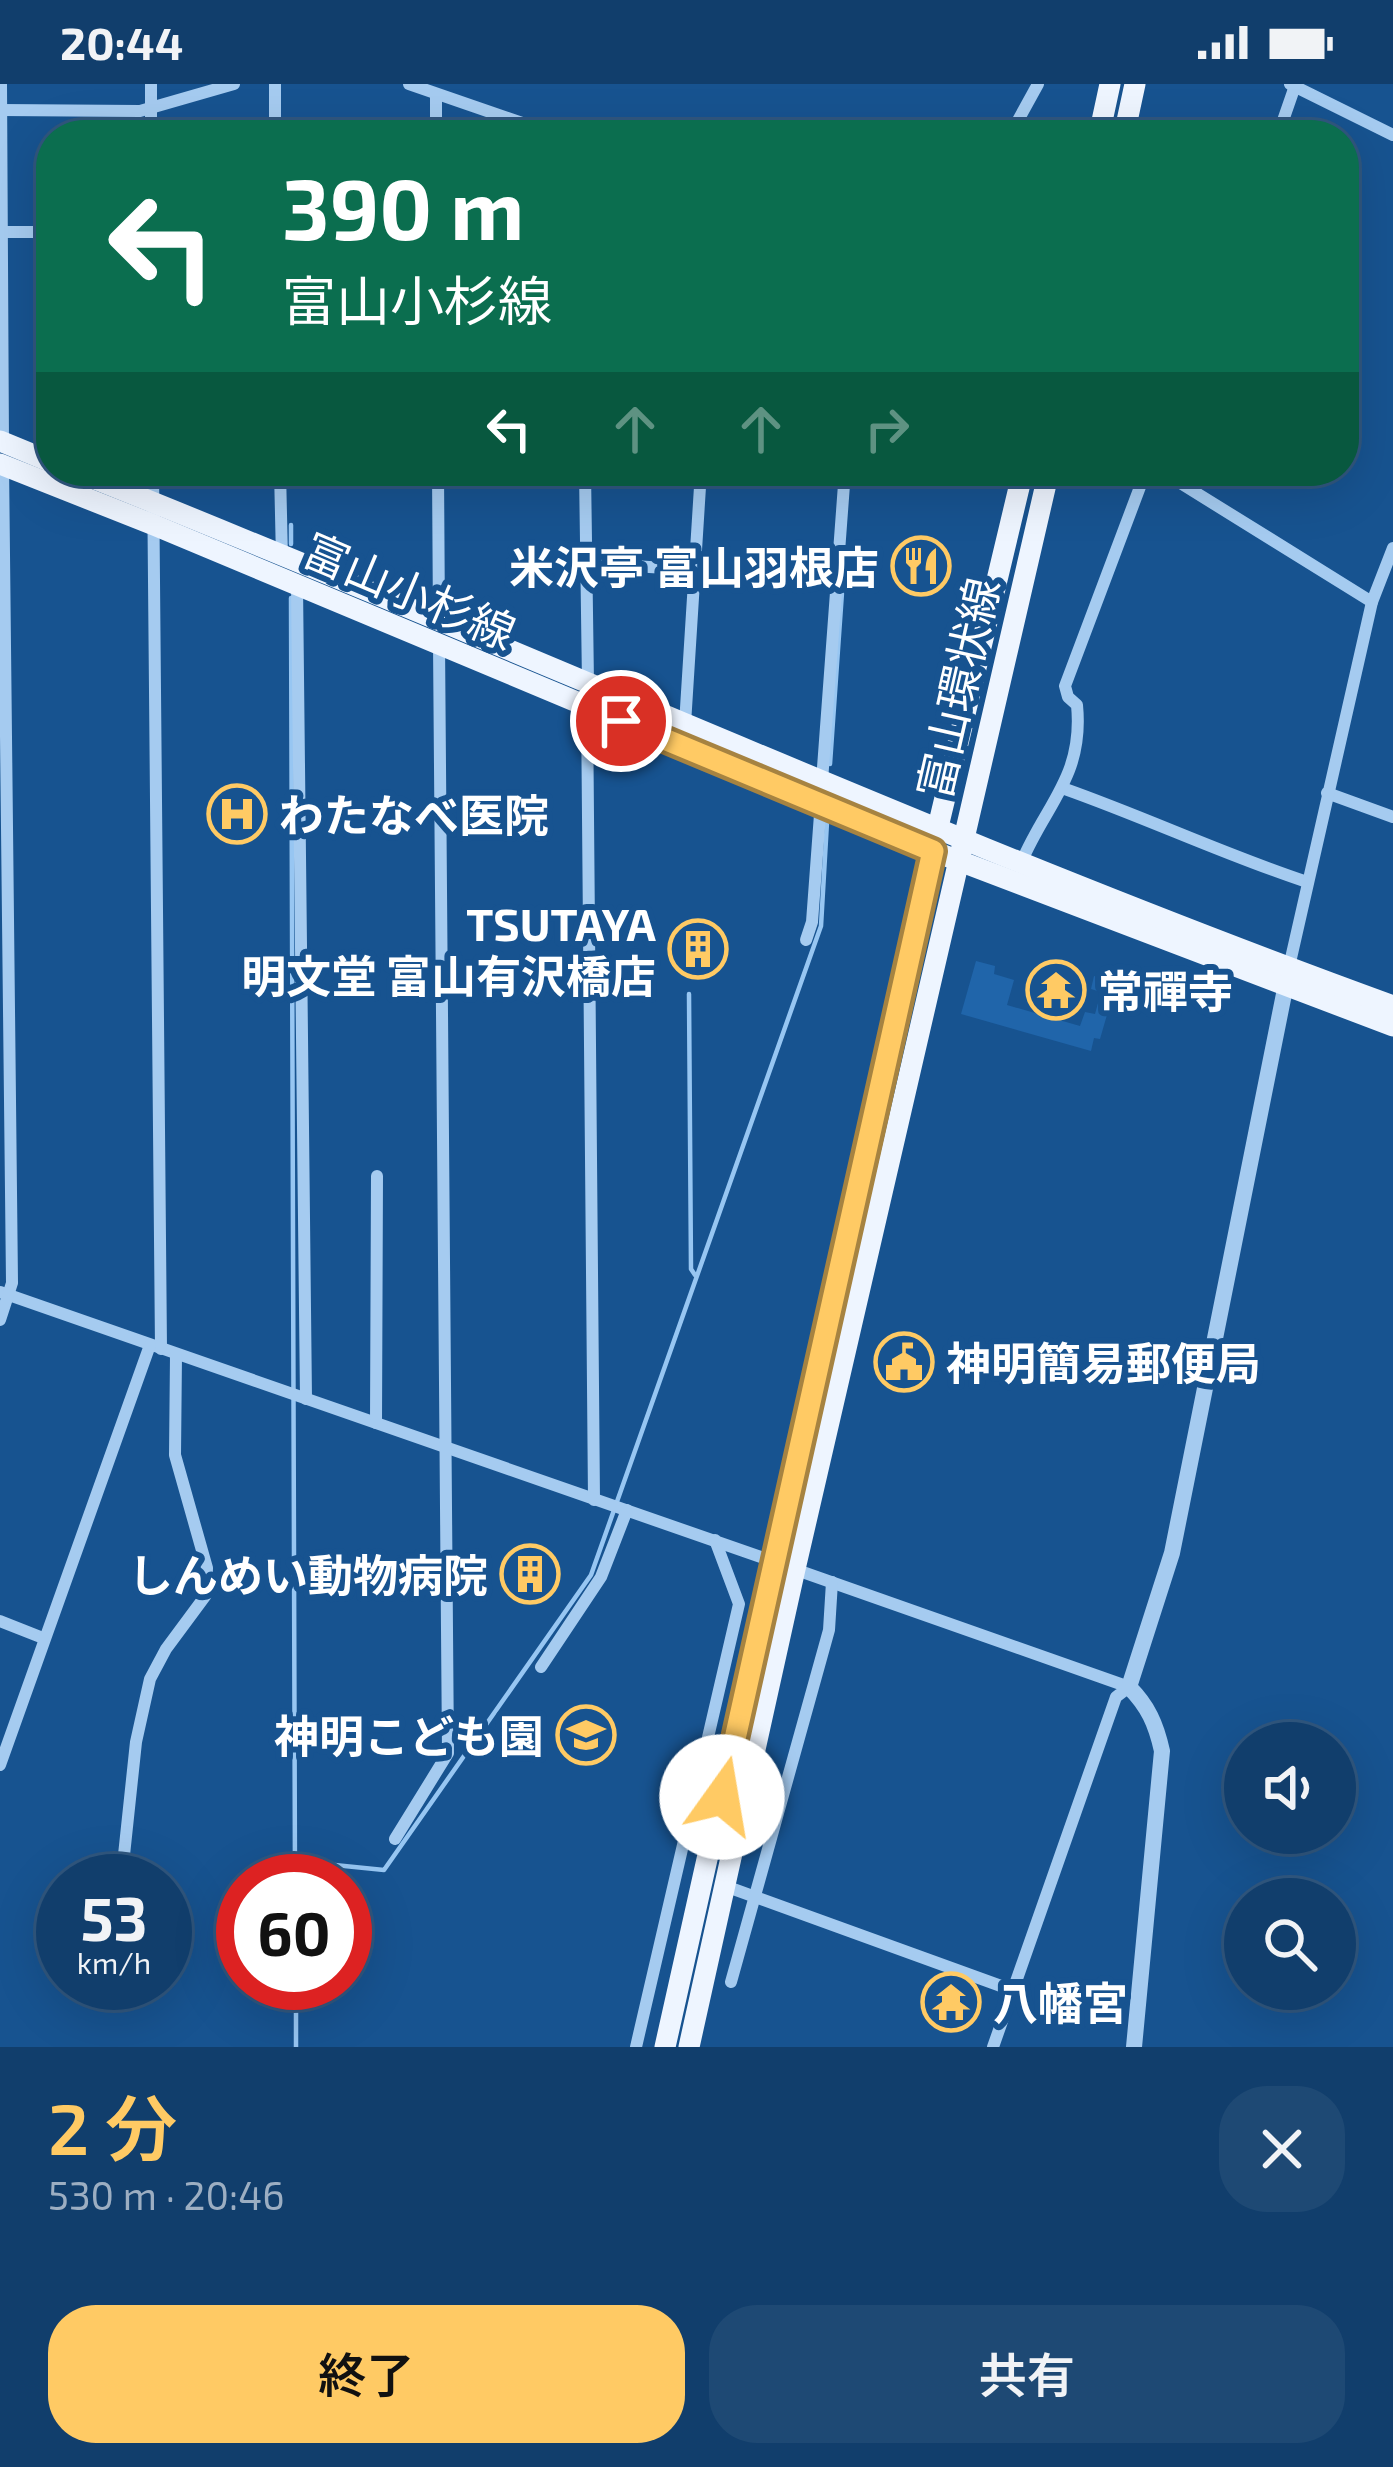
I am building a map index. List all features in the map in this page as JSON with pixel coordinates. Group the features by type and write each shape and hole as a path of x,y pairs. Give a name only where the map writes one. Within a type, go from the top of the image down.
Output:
{"main road":[{"path":"1102,120 1110,84"},
{"path":"1127,120 1135,84"},
{"path":"1,453 36,459"},
{"name":"富山小杉線","path":"1,453 36,467"},
{"name":"富山小杉線","path":"84,486 281,558 439,633 957,861 1287,977 1393,1006"},
{"name":"富山小杉線","path":"103,486 296,585 439,633"},
{"name":"富山環状線","path":"786,1565 938,827 1019,486"},
{"name":"富山環状線","path":"665,2047 714,1883 1045,486"},
{"name":"富山小杉線","path":"588,696 685,724 962,836 1393,1026"},
{"name":"富山環状線","path":"689,2047 714,1883"}],"street":[{"path":"0,1320 12,1237 1,84"},
{"path":"151,84 151,120"},
{"path":"1,110 140,111 234,84"},
{"path":"274,84 275,120"},
{"path":"409,84 514,120"},
{"path":"1018,120 1038,84"},
{"path":"1282,120 1293,85 1393,135"},
{"path":"2,232 36,232"},
{"path":"0,1765 43,1637 155,1347 153,486"},
{"path":"280,486 281,558"},
{"path":"395,1839 448,1753 438,486"},
{"path":"585,486 594,1500"},
{"path":"685,724 700,486"},
{"path":"806,940 812,922 844,486"},
{"path":"1022,861 1065,789 1078,715 1065,686 1140,486"},
{"path":"1185,486 1372,602"},
{"path":"993,2047 1116,1697 1129,1687 1172,1553 1307,882 1372,602 1393,548"},
{"path":"586,562 838,579"},
{"path":"296,585 306,1399"},
{"path":"1065,789 1156,821 1230,857 1307,882"},
{"path":"1327,794 1393,817"},
{"path":"376,1176 376,1423"},
{"path":"4,1294 1129,1687 1156,1726 1162,1751 1134,2047"},
{"path":"124,1854 136,1742 151,1679 166,1649 206,1595 206,1568 175,1455 176,1355"},
{"path":"542,1667 601,1577 627,1510"},
{"path":"635,2047 739,1604 715,1540"},
{"path":"731,1982 829,1630 832,1582"},
{"path":"0,1622 43,1637"},
{"path":"679,1873 1012,1990"}],"shaded area":[{"path":"976,961 995,966 994,974 1014,980 1007,1005 1080,1026 1085,1012 1095,1014 1101,992 1091,989 1094,976 1102,978 1106,966 1120,970 1100,1039 1094,1038 1091,1051 961,1014"}],"waterway":[{"path":"291,525 291,544"},
{"path":"830,764 843,578"},
{"path":"291,598 295,1854"},
{"path":"372,1869 384,1870 591,1575 821,926 827,822"},
{"path":"689,994 691,1269 695,1275"},
{"path":"296,2010 296,2047"}],"place":[{"name":"米沢亭 富山羽根店","path":"921,566"},
{"name":"わたなべ医院","path":"237,814"},
{"name":"TSUTAYA 明文堂 富山有沢橋店","path":"698,949"},
{"name":"常禪寺","path":"1056,990"},
{"name":"神明簡易郵便局","path":"904,1362"},
{"name":"しんめい動物病院","path":"530,1574"},
{"name":"神明こども園","path":"586,1735"},
{"name":"八幡宮","path":"951,2002"}],"route":[{"path":"621,721 933,851 722,1797"}]}
